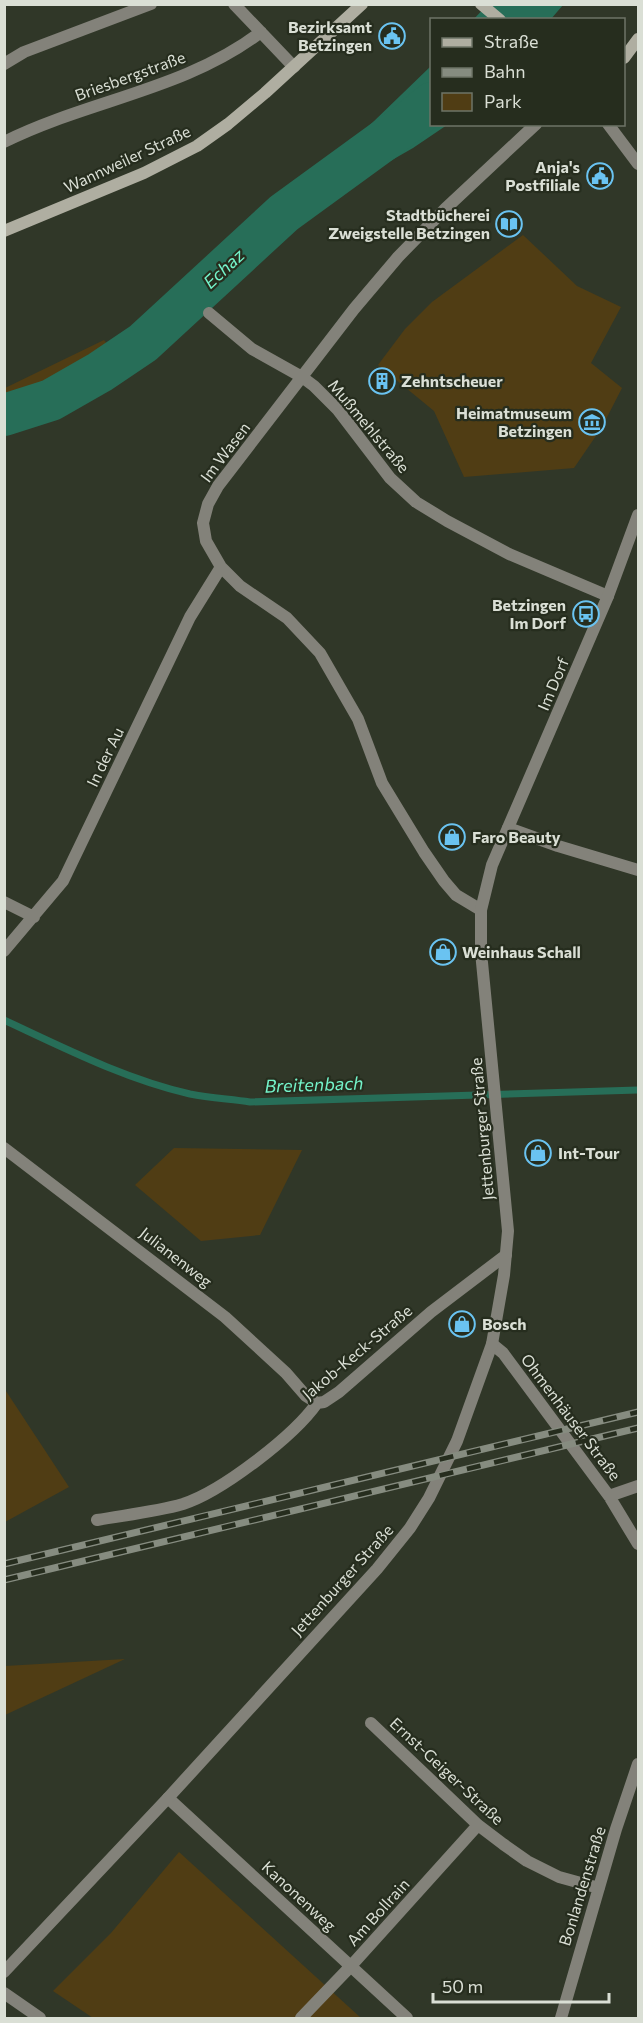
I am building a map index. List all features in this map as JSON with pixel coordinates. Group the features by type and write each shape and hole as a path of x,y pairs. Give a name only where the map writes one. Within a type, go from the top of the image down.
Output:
{"main road":[{"name":"Wannweiler Straße","path":"4,231 144,173 197,146 228,124 362,4"},
{"path":"481,4 498,18"},
{"path":"625,57 639,39"}],"street":[{"path":"4,64 24,52 151,4"},
{"path":"234,4 294,67"},
{"name":"Briesbergstraße","path":"4,142 57,120 187,74 228,55 261,32"},
{"path":"610,126 639,164"},
{"name":"Im Wasen","path":"481,910 456,895 424,852 382,783 358,718 320,653 287,618 240,586 221,567 206,541 203,523 208,504 218,486 354,309 398,257 445,209 533,127"},
{"name":"Mußmehlstraße","path":"208,313 252,349 302,377 338,410 390,478 416,502 509,554 608,596"},
{"name":"Im Dorf","path":"492,865 608,596 639,515"},
{"name":"In der Au","path":"4,951 63,881 190,617 221,567"},
{"path":"508,828 558,846 639,870"},
{"name":"Jettenburger Straße","path":"4,1972 168,1798 377,1569 410,1528 429,1498 457,1441 492,1344 501,1296 508,1231 481,952 481,910 492,865"},
{"path":"4,902 34,917"},
{"name":"Julianenweg","path":"4,1148 225,1317 286,1373 306,1396 317,1403"},
{"name":"Jakob-Keck-Straße","path":"97,1520 183,1504 231,1479 300,1424 317,1403 324,1402 339,1392 431,1312 506,1255"},
{"name":"Ohmenhäuser Straße","path":"492,1344 503,1353 609,1496 639,1544"},
{"path":"609,1496 639,1486"},
{"name":"Ernst-Geiger-Straße","path":"371,1723 478,1825 527,1861 559,1877 598,1888"},
{"name":"Bonlandenstraße","path":"561,2019 598,1888 639,1764"},
{"name":"Kanonenweg","path":"168,1798 407,2019"},
{"name":"Am Bollrain","path":"301,2019 351,1967 478,1825"},
{"path":"4,1993 40,2019"}],"green space":[{"path":"523,235 577,286 621,307 591,363 622,388 602,427 574,468 464,477 434,411 378,365 405,329 432,302"},
{"path":"104,340 117,356 58,391 5,405 5,388"},
{"path":"174,1148 302,1150 260,1235 201,1241 135,1185"},
{"path":"4,1388 69,1487 5,1522 4,1522"},
{"path":"125,1659 5,1715 5,1666"},
{"path":"179,1852 361,2018 93,2018 53,1991 111,1933"}],"shaded area":[{"path":"487,5 563,5 552,18 475,18"},
{"path":"430,67 430,126 446,126 413,148 350,184 331,187 326,182 331,167 342,152"}],"waterway":[{"name":"Echaz","path":"4,415 51,400 100,372 143,343 284,213 430,105"},
{"name":"Breitenbach","path":"4,1020 95,1062 142,1080 190,1094 250,1102 638,1090"}],"railway":[{"path":"4,1564 638,1412"},
{"path":"4,1580 638,1428"}],"place":[{"name":"Bezirksamt Betzingen","path":"392,36"},
{"name":"Anja's Postfiliale","path":"600,176"},
{"name":"Stadtbücherei Zweigstelle Betzingen","path":"509,224"},
{"name":"Zehntscheuer","path":"382,381"},
{"name":"Heimatmuseum Betzingen","path":"592,422"},
{"name":"Betzingen Im Dorf","path":"586,614"},
{"name":"Faro Beauty","path":"452,837"},
{"name":"Weinhaus Schall","path":"443,952"},
{"name":"Int-Tour","path":"538,1153"},
{"name":"Bosch","path":"462,1324"}]}
